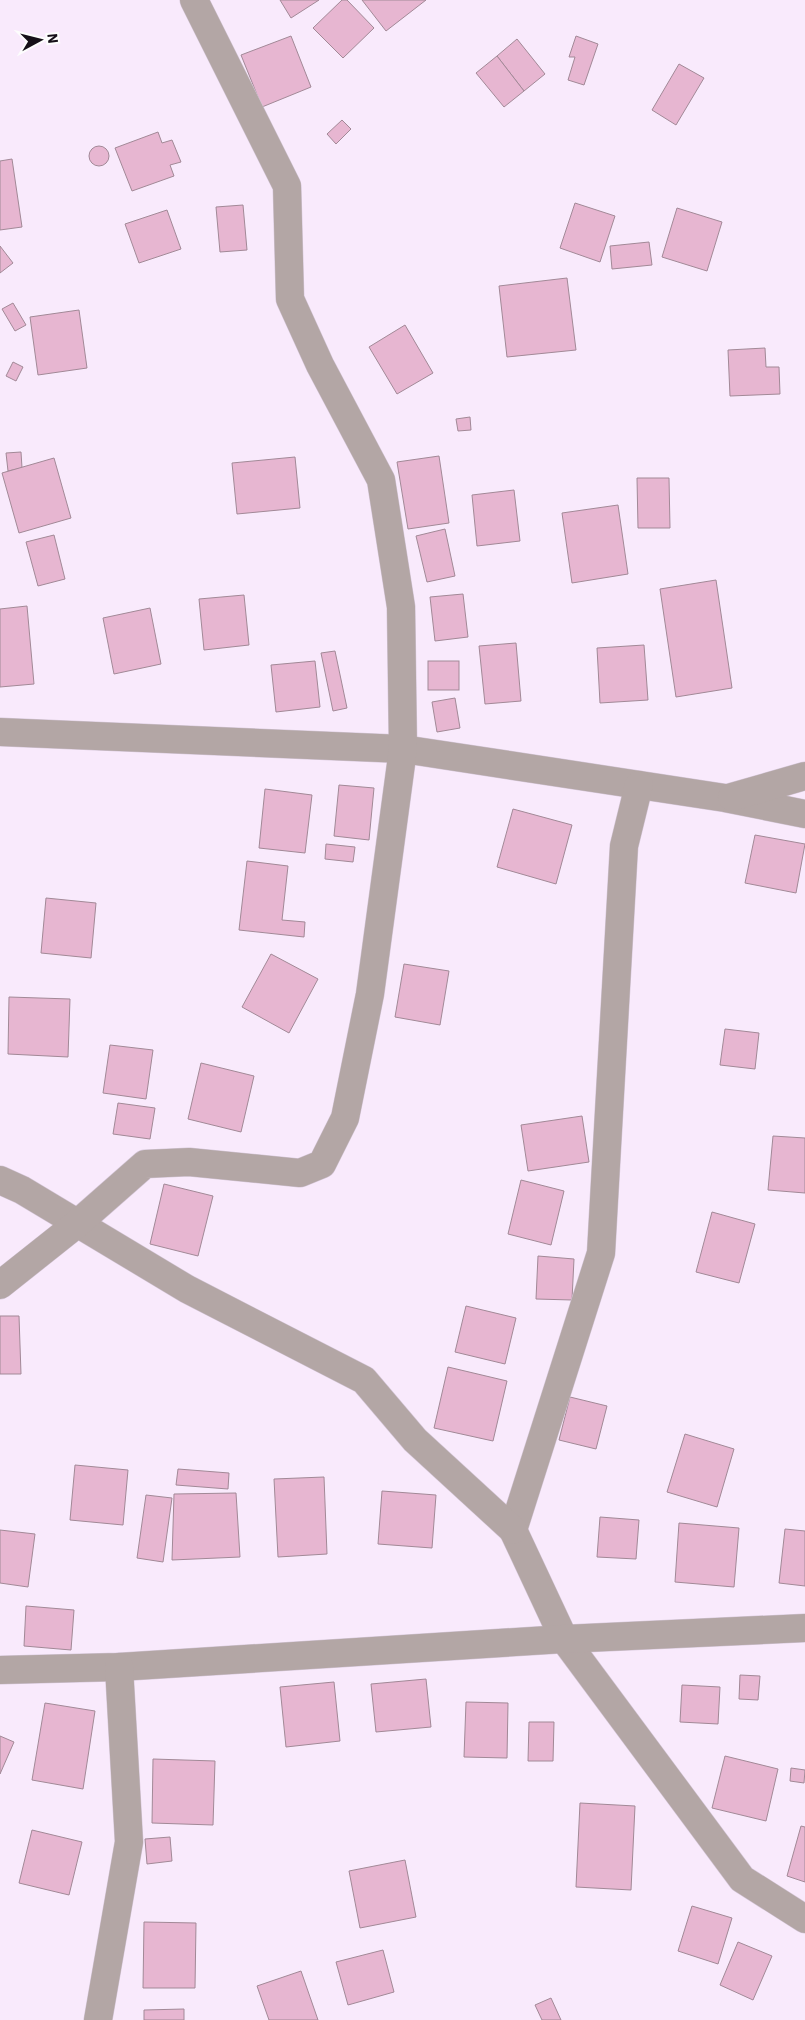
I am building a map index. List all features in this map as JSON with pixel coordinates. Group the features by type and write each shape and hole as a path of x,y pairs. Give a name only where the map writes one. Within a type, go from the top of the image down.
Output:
{"street":[{"path":"0,1285 78,1222 145,1164 188,1162 300,1173 322,1164 345,1118 370,994 403,749 402,607 381,480 320,366 290,299 287,186 194,0"},
{"path":"0,732 403,749 725,798 805,814"},
{"path":"725,798 805,776"},
{"path":"513,1530 601,1253 624,846 639,785"},
{"path":"0,1180 22,1190 78,1222 187,1289 364,1380 415,1440 513,1530 564,1639 742,1879 805,1920"},
{"path":"0,1670 119,1667 564,1639 805,1628"},
{"path":"98,2020 129,1842 119,1667"}],"building":[{"path":"280,0 319,0 291,18"},
{"path":"342,0 347,0 374,28 343,58 313,28"},
{"path":"362,0 426,0 386,31"},
{"path":"291,36 311,87 262,107 241,55"},
{"path":"576,36 598,44 584,85 568,80 575,57 569,57"},
{"path":"517,39 545,74 524,91 497,56"},
{"path":"497,56 524,91 504,107 476,73"},
{"path":"679,64 704,78 676,125 652,110"},
{"path":"342,120 351,129 336,144 327,134"},
{"path":"158,132 162,143 172,140 181,162 170,165 174,176 132,191 115,148"},
{"path":"99,146 106,149 109,156 106,163 99,166 92,163 89,156 92,149"},
{"path":"12,159 22,227 0,230 0,161"},
{"path":"575,203 615,216 600,262 560,248"},
{"path":"243,205 247,250 220,252 216,207"},
{"path":"677,208 722,222 707,271 662,257"},
{"path":"167,210 181,249 139,263 125,224"},
{"path":"649,242 652,265 612,269 610,246"},
{"path":"0,246 13,263 0,273"},
{"path":"567,278 576,350 507,357 499,286"},
{"path":"13,303 26,325 15,331 2,309"},
{"path":"79,310 87,368 38,375 30,317"},
{"path":"405,325 433,373 397,394 369,347"},
{"path":"765,348 766,367 779,367 780,394 730,396 728,350"},
{"path":"13,362 23,367 16,381 6,376"},
{"path":"470,417 471,430 458,431 456,419"},
{"path":"21,452 22,468 8,471 6,453"},
{"path":"439,456 449,523 408,529 397,462"},
{"path":"295,457 300,508 237,514 232,463"},
{"path":"54,458 71,518 19,533 2,473"},
{"path":"637,478 669,478 670,528 638,528"},
{"path":"514,490 520,541 477,546 472,495"},
{"path":"618,505 628,574 572,583 562,513"},
{"path":"445,529 455,576 427,582 416,536"},
{"path":"54,535 65,579 38,586 26,542"},
{"path":"716,580 732,688 676,697 660,589"},
{"path":"463,594 468,637 435,641 430,597"},
{"path":"244,595 249,645 204,650 199,599"},
{"path":"27,606 34,684 0,687 0,609"},
{"path":"150,608 161,664 114,674 103,618"},
{"path":"516,643 521,701 485,704 479,646"},
{"path":"644,645 648,700 600,703 597,648"},
{"path":"335,651 347,708 333,711 321,653"},
{"path":"315,661 320,707 276,712 271,665"},
{"path":"428,661 459,661 459,690 428,690"},
{"path":"455,698 460,728 437,732 432,702"},
{"path":"339,785 374,788 369,840 334,836"},
{"path":"265,789 312,795 305,853 259,848"},
{"path":"513,809 572,825 556,884 497,867"},
{"path":"755,835 805,844 796,893 745,883"},
{"path":"326,844 355,847 353,862 325,859"},
{"path":"247,861 288,866 282,920 305,922 304,937 239,930"},
{"path":"46,898 96,903 91,958 41,953"},
{"path":"271,954 318,979 289,1033 242,1007"},
{"path":"404,964 449,971 440,1025 395,1017"},
{"path":"9,997 70,999 68,1057 8,1054"},
{"path":"725,1029 759,1033 755,1069 720,1065"},
{"path":"110,1045 153,1050 146,1099 103,1093"},
{"path":"201,1063 254,1076 241,1132 188,1119"},
{"path":"118,1103 155,1108 150,1139 113,1134"},
{"path":"582,1116 589,1162 528,1171 521,1125"},
{"path":"773,1136 805,1138 805,1193 768,1190"},
{"path":"521,1180 564,1191 551,1245 508,1234"},
{"path":"164,1184 213,1196 198,1256 150,1244"},
{"path":"712,1212 755,1224 739,1283 696,1272"},
{"path":"538,1256 574,1259 572,1300 536,1299"},
{"path":"466,1306 516,1318 505,1364 455,1352"},
{"path":"0,1316 19,1316 21,1374 0,1374"},
{"path":"448,1367 507,1381 493,1441 434,1428"},
{"path":"570,1397 607,1406 596,1449 559,1440"},
{"path":"685,1434 734,1449 717,1507 667,1492"},
{"path":"75,1465 128,1470 123,1525 70,1520"},
{"path":"178,1469 229,1473 228,1489 176,1485"},
{"path":"324,1477 327,1554 278,1557 274,1479"},
{"path":"382,1491 436,1495 432,1548 378,1544"},
{"path":"236,1493 240,1557 172,1560 174,1494"},
{"path":"146,1495 172,1498 163,1562 137,1558"},
{"path":"600,1517 639,1520 636,1559 597,1557"},
{"path":"679,1523 739,1528 734,1587 675,1582"},
{"path":"785,1529 805,1531 805,1586 779,1583"},
{"path":"0,1530 35,1534 28,1587 0,1583"},
{"path":"26,1606 74,1610 71,1650 24,1646"},
{"path":"740,1675 760,1676 758,1700 739,1699"},
{"path":"426,1679 431,1727 376,1732 371,1684"},
{"path":"334,1682 340,1741 286,1747 280,1687"},
{"path":"682,1685 720,1687 718,1724 680,1722"},
{"path":"466,1702 508,1703 507,1758 464,1757"},
{"path":"45,1703 95,1711 83,1789 32,1780"},
{"path":"529,1722 554,1722 553,1761 528,1761"},
{"path":"0,1736 14,1742 0,1774"},
{"path":"725,1756 778,1769 766,1821 712,1808"},
{"path":"153,1759 215,1761 213,1825 152,1823"},
{"path":"791,1768 805,1770 804,1783 790,1781"},
{"path":"580,1803 635,1806 631,1890 576,1887"},
{"path":"801,1826 805,1827 805,1882 787,1876"},
{"path":"32,1830 82,1842 69,1895 19,1883"},
{"path":"170,1837 172,1861 147,1864 145,1839"},
{"path":"405,1860 416,1917 360,1928 349,1871"},
{"path":"692,1906 732,1918 718,1964 678,1951"},
{"path":"144,1922 196,1923 195,1988 143,1988"},
{"path":"738,1942 772,1956 753,2000 720,1985"},
{"path":"383,1950 394,1992 348,2005 336,1962"},
{"path":"301,1971 318,2020 269,2020 257,1986"},
{"path":"551,1998 561,2020 542,2020 535,2005"},
{"path":"184,2009 184,2020 144,2020 144,2010"}]}
